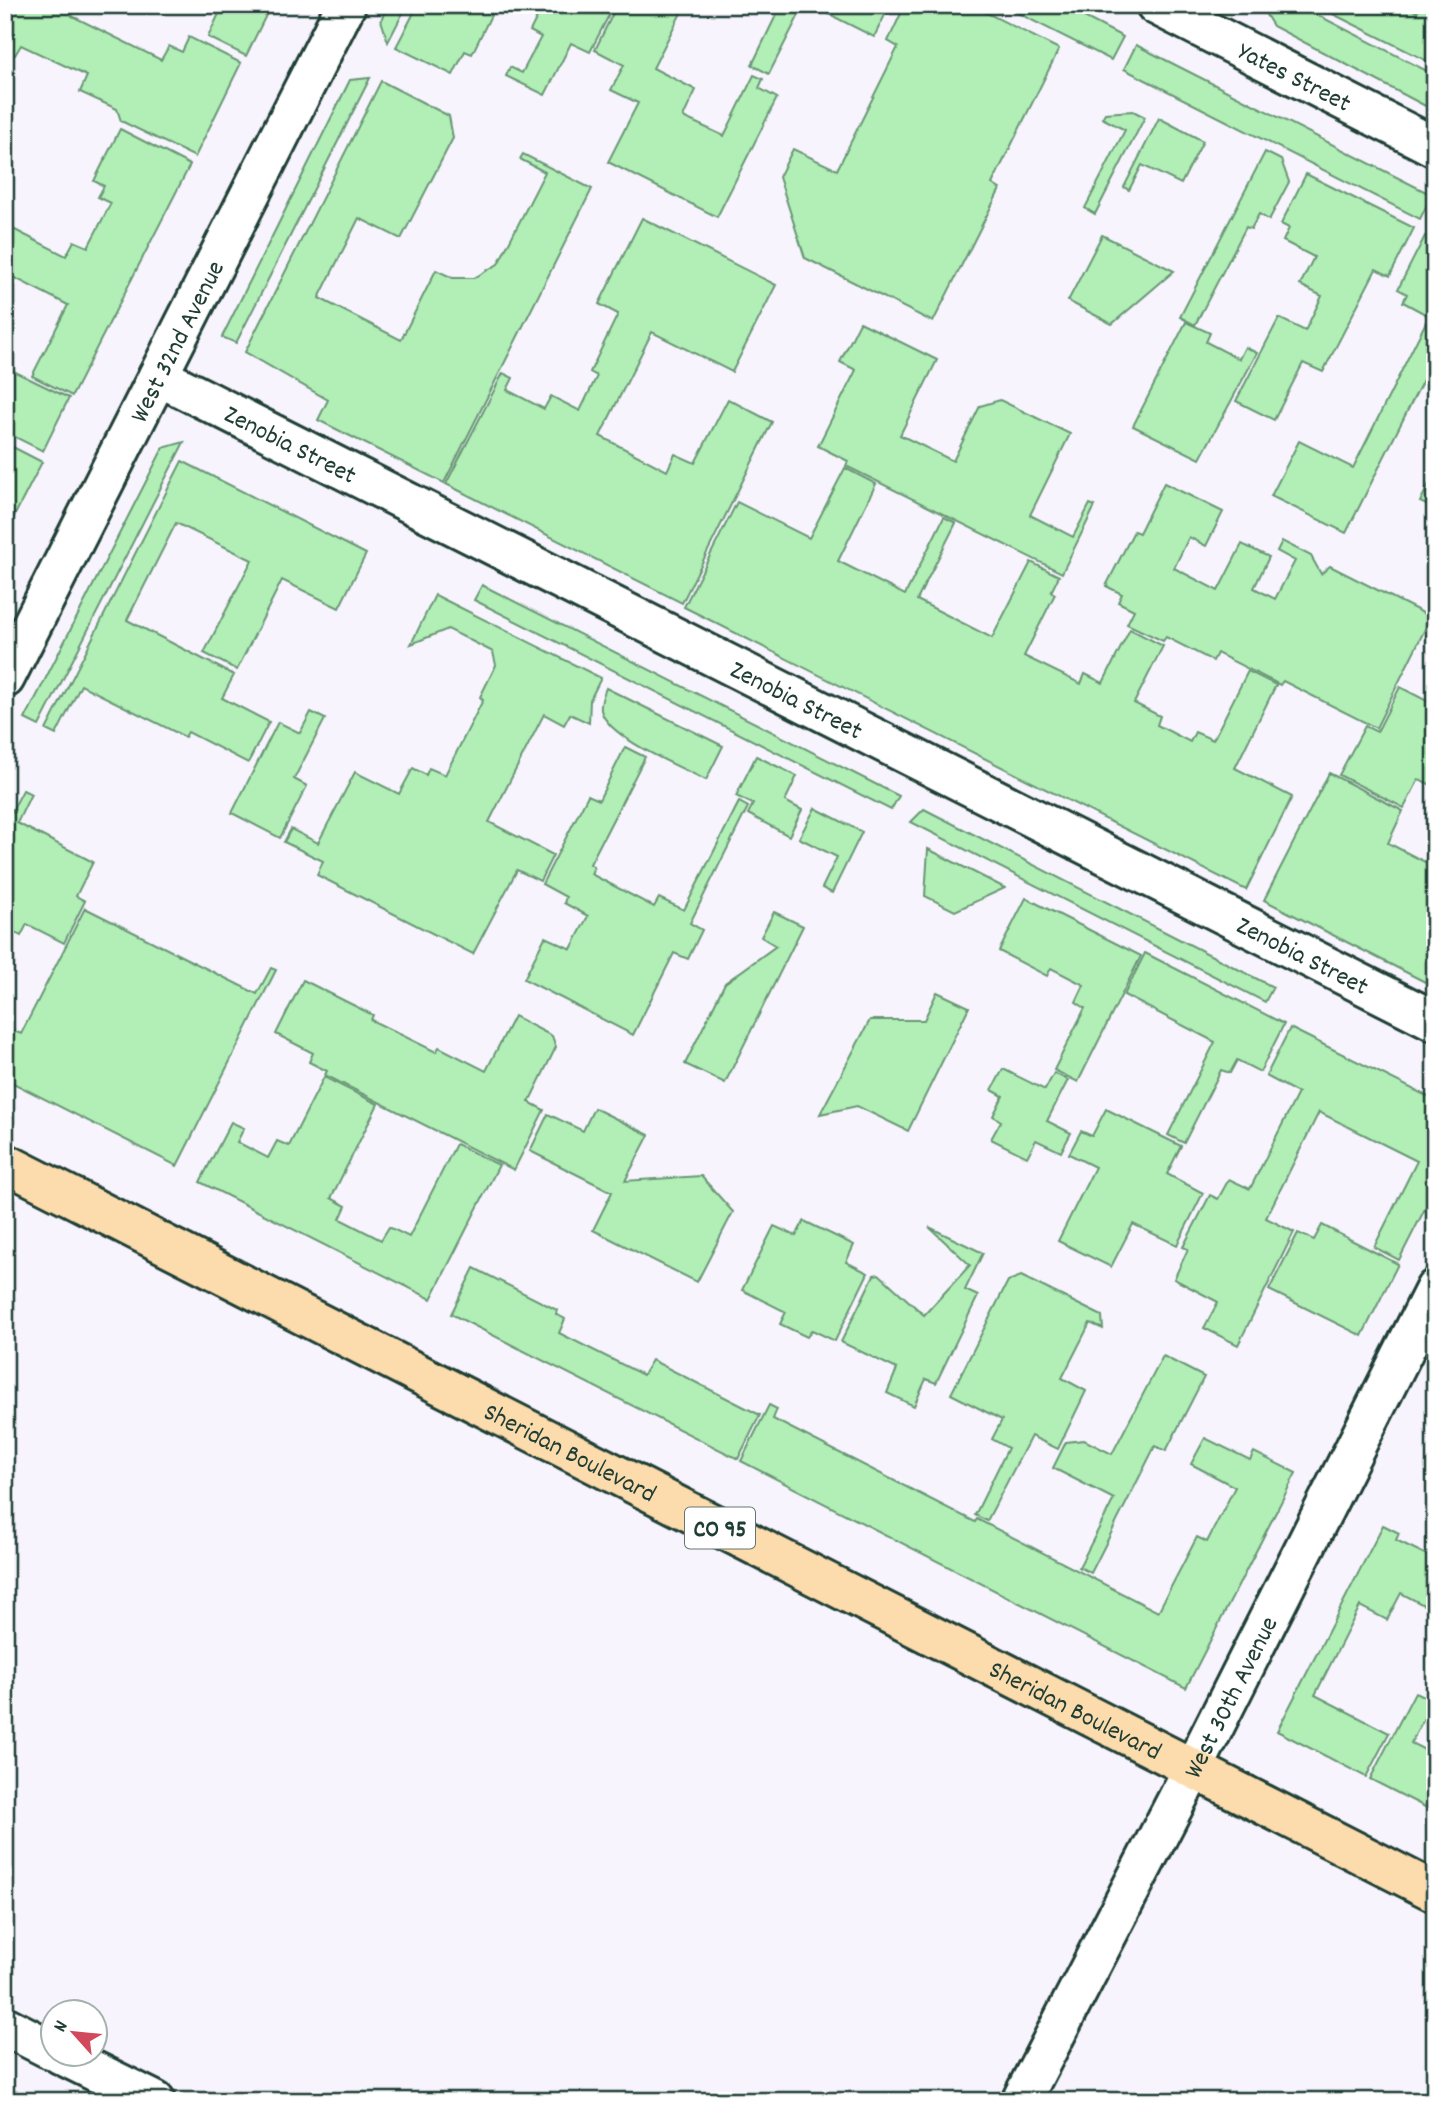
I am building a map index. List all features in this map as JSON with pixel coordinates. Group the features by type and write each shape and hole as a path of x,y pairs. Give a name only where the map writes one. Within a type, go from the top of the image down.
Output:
{"main road":[{"name":"Sheridan Boulevard","path":"5,1163 1435,1892"}],"street":[{"name":"West 32nd Avenue","path":"5,678 346,5"},
{"name":"Yates Street","path":"1156,5 1208,17 1435,147"},
{"name":"Zenobia Street","path":"158,376 1435,1021"},
{"name":"West 30th Avenue","path":"1021,2101 1435,1289"},
{"path":"5,2026 38,2043"},
{"path":"90,2068 155,2101"}],"green space":[{"path":"5,5 65,5 64,8 73,13 72,16 161,60 169,46 182,52 189,37 241,63 195,157 121,121 117,109 80,92 87,76 21,45 15,55 5,50"},
{"path":"223,5 271,5 246,56 208,37"},
{"path":"388,5 407,5 388,42 381,20"},
{"path":"418,5 496,5 472,54 465,51 453,75 396,47"},
{"path":"543,5 595,5 610,13 590,52 571,43 545,95 506,76 510,67 522,73 541,37 530,31"},
{"path":"617,5 671,5 682,11 653,68 696,90 683,117 724,136 754,75 763,79 759,88 777,98 717,217 608,162 638,103 611,90 624,65 595,50"},
{"path":"781,5 804,5 769,74 752,65"},
{"path":"811,5 890,5 874,37"},
{"path":"905,5 971,5 1059,49 992,184 1000,189 933,322 805,258 779,177 793,149 837,170 898,47 888,41"},
{"path":"1002,5 1061,5 1123,37 1111,60"},
{"path":"1260,5 1298,5 1435,75 1435,111 1273,26"},
{"path":"1315,5 1403,5 1417,12 1421,6 1435,14 1435,65"},
{"path":"1136,45 1432,195 1420,219 1124,69"},
{"path":"370,78 236,343 222,337 350,80"},
{"path":"381,81 449,116 453,138 401,239 359,218 319,298 401,340 436,270 453,278 474,278 498,264 545,172 520,159 523,154 592,189 444,483 318,420 328,400 245,352"},
{"path":"1133,111 1145,117 1095,214 1085,208 1125,130 1102,118 1105,113"},
{"path":"1159,118 1203,141 1181,184 1142,165 1129,190 1124,187"},
{"path":"120,129 190,165 72,396 32,376 68,305 5,273 5,225 66,256 74,241 88,247 111,203 98,197 104,186 94,181"},
{"path":"1265,152 1281,160 1289,182 1269,220 1259,214 1251,229 1246,227 1195,325 1180,317"},
{"path":"1306,174 1414,228 1390,276 1376,269 1323,372 1303,363 1274,420 1236,401 1279,318 1305,331 1322,296 1300,285 1314,257 1283,241 1289,228 1281,224"},
{"path":"642,218 776,285 732,372 652,332 600,436 667,471 675,454 695,463 728,399 772,422 682,603 446,484 503,373 513,378 507,390 544,409 551,396 580,411 597,376 590,372 618,314 599,304"},
{"path":"1102,235 1174,271 1112,324 1068,301"},
{"path":"1425,236 1435,241 1435,356 1346,533 1271,496 1299,441 1353,468 1429,316 1403,302 1407,294 1398,289"},
{"path":"860,322 937,360 900,435 953,461 980,406 1000,400 1070,434 1030,515 1073,537 1090,504 1095,506 1062,573 846,466 848,461 818,446 856,370 840,362"},
{"path":"1186,322 1210,333 1206,342 1239,359 1245,347 1257,353 1200,459 1133,426"},
{"path":"5,367 69,398 43,451 5,432"},
{"path":"184,442 39,726 25,719 163,448"},
{"path":"5,443 42,462 5,534"},
{"path":"182,461 366,554 339,608 282,580 237,670 204,653 252,560 176,523 127,620 234,675 222,698 269,722 248,763 188,732 185,737 81,685 56,735 46,730"},
{"path":"845,468 876,484 838,561 905,595 944,517 956,523 917,600 992,638 1031,562 1059,576 1051,592 1055,594 1024,656 1081,684 1085,674 1103,683 1130,629 1163,646 1134,703 1160,716 1157,725 1190,742 1195,732 1213,740 1248,671 1276,685 1235,768 1292,797 1246,890 684,607 737,502 809,538"},
{"path":"1435,472 1435,509 1420,502"},
{"path":"1164,483 1223,512 1206,546 1189,537 1174,568 1218,591 1242,544 1269,557 1254,588 1275,599 1295,561 1277,551 1282,541 1311,556 1321,574 1330,566 1431,617 1376,728 1283,681 1280,685 1217,653 1213,661 1166,637 1163,641 1127,624 1134,610 1118,602 1122,594 1106,586 1134,531 1139,533"},
{"path":"482,585 899,796 891,810 474,600"},
{"path":"435,595 601,678 590,700 589,723 570,714 564,725 544,714 489,822 553,855 540,881 517,870 473,954 317,875 323,861 284,842 291,829 318,843 355,772 399,794 413,768 426,775 429,768 445,775 483,700 480,697 496,665 493,652 448,629 411,644"},
{"path":"1400,687 1435,705 1435,787 1419,779 1404,808 1339,775 1365,726 1377,732"},
{"path":"606,688 723,746 706,780 646,751 616,731 606,721 601,710"},
{"path":"311,712 325,719 294,779 307,786 280,838 232,813 278,722 300,733"},
{"path":"625,747 645,757 590,864 594,867 591,874 654,907 659,898 684,910 739,802 748,807 690,923 702,930 688,959 674,953 633,1035 524,979 545,937 571,949 588,916 564,903 566,897 542,884 588,795 599,800"},
{"path":"756,756 797,776 785,801 802,810 789,836 748,814 753,804 736,796"},
{"path":"1329,773 1403,811 1388,843 1435,867 1435,987 1264,900"},
{"path":"23,790 31,794 17,823 93,862 76,896 85,901 64,943 27,924 21,936 5,928 5,824"},
{"path":"815,808 862,832 832,893 822,888 837,857 799,838"},
{"path":"924,809 1273,987 1265,1002 911,822"},
{"path":"928,849 1005,888 955,911 925,896"},
{"path":"1026,898 1141,956 1078,1082 1054,1070 1085,1008 1076,1002 1084,985 1051,968 1047,976 999,951"},
{"path":"85,908 257,994 271,968 276,970 177,1166 5,1079 5,1026 21,1034"},
{"path":"774,912 803,926 725,1083 685,1064 725,983 776,946 761,937"},
{"path":"1145,953 1284,1024 1260,1072 1237,1060 1230,1073 1221,1070 1184,1143 1168,1135 1215,1042 1124,995"},
{"path":"303,980 373,1015 371,1020 436,1052 439,1047 486,1071 514,1016 552,1036 556,1047 529,1102 544,1110 514,1170 325,1075 327,1071 309,1062 313,1053 276,1034"},
{"path":"937,992 969,1007 908,1131 857,1106 820,1114 870,1020 924,1020"},
{"path":"1290,1028 1435,1100 1435,1189 1399,1260 1374,1247 1417,1161 1319,1112 1266,1218 1294,1232 1238,1345 1204,1328 1218,1302 1174,1279 1188,1249 1183,1247 1210,1195 1218,1199 1229,1179 1250,1189 1298,1093 1266,1076"},
{"path":"1003,1069 1045,1090 1054,1073 1068,1080 1047,1121 1071,1133 1061,1152 1036,1140 1027,1157 991,1139 1001,1121 993,1116 1003,1096 992,1090"},
{"path":"324,1077 378,1104 331,1198 346,1206 340,1219 381,1240 389,1227 409,1237 456,1144 499,1165 431,1299 200,1182 231,1122 244,1128 237,1142 268,1158 277,1141 289,1146"},
{"path":"594,1108 649,1135 625,1181 701,1176 733,1212 697,1282 593,1230 612,1192 530,1151 548,1114 583,1131"},
{"path":"1106,1109 1181,1146 1167,1174 1203,1193 1177,1245 1133,1224 1111,1267 1058,1241 1095,1167 1069,1154 1081,1131 1092,1136"},
{"path":"804,1221 854,1245 846,1262 868,1273 835,1341 812,1330 807,1337 780,1324 786,1312 742,1290 774,1226 796,1236"},
{"path":"1322,1225 1398,1264 1362,1336 1269,1290 1298,1233 1314,1240"},
{"path":"929,1227 983,1253 965,1290 978,1296 936,1383 926,1379 914,1406 887,1393 897,1369 841,1342 874,1275 879,1274 924,1315 970,1265"},
{"path":"474,1268 557,1310 556,1314 565,1319 559,1333 643,1375 652,1360 760,1415 738,1459 451,1314"},
{"path":"1021,1276 1102,1316 1103,1329 1090,1323 1062,1378 1086,1391 1058,1449 1031,1436 987,1521 975,1515 1008,1448 992,1439 1002,1420 951,1394 1008,1281"},
{"path":"1163,1356 1204,1377 1166,1451 1155,1446 1091,1573 1079,1567 1114,1499 1053,1468 1066,1442 1084,1440 1112,1454"},
{"path":"769,1405 777,1409 773,1419 1158,1612 1197,1537 1207,1542 1235,1487 1191,1464 1205,1438 1250,1460 1254,1452 1296,1473 1186,1688 741,1461"},
{"path":"1383,1525 1399,1533 1396,1540 1435,1559 1435,1611 1401,1593 1387,1620 1360,1606 1315,1695 1389,1733 1366,1777 1277,1731"},
{"path":"1415,1692 1433,1701 1411,1743 1435,1755 1435,1812 1370,1779"}]}
